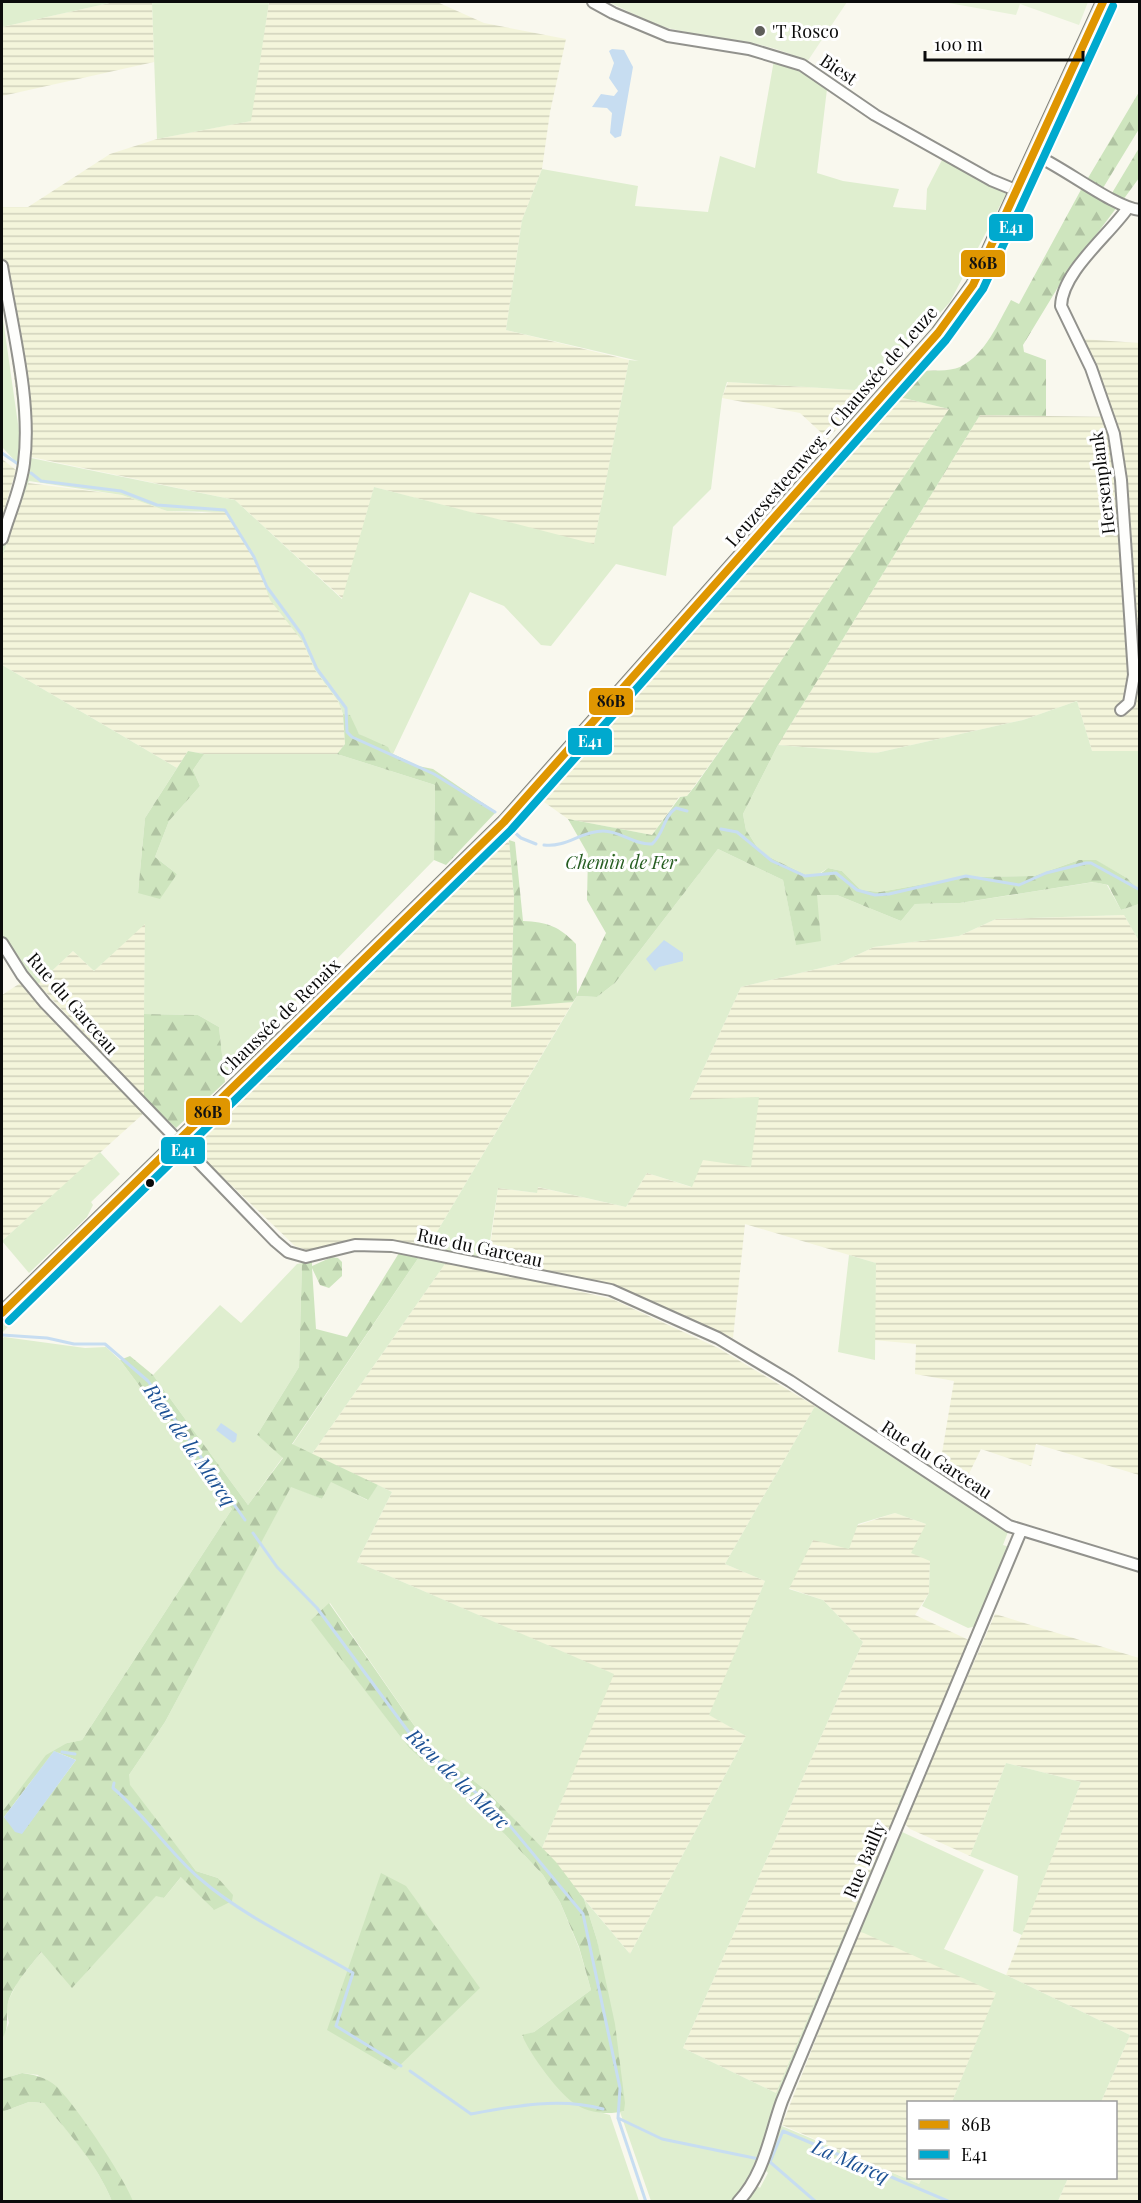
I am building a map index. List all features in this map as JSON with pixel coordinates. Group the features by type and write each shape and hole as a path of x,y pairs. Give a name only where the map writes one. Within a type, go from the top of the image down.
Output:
{"main road":[{"name":"Leuzesesteenweg - Chaussée de Leuze","path":"504,822 938,333 973,285 1035,155 1103,2"},
{"name":"Chaussée de Renaix","path":"2,1313 504,822"}],"street":[{"name":"Biest","path":"593,2 613,14 668,36 749,49 802,65 884,120 991,180 1018,191"},
{"path":"1035,155 1070,172 1127,209 1140,210"},
{"name":"Hersenplank","path":"1121,710 1129,703 1134,675 1120,471 1107,410 1061,306 1063,293 1092,249 1127,209"},
{"path":"2,266 25,423 23,470 2,539"},
{"name":"Rue du Garceau","path":"2,943 22,975 45,1003 288,1252 306,1257 355,1245 392,1246 611,1290 718,1338 790,1381 1009,1526 1140,1566"},
{"name":"Rue Bailly","path":"738,2202 756,2178 764,2162 786,2090 1021,1531"}],"green space":[{"path":"2,2 114,2 2,27"},
{"path":"114,2 152,2 154,62 2,96 2,27"},
{"path":"152,2 269,2 251,121 157,139"},
{"path":"269,2 437,2 484,23 566,39 550,112 542,169 522,220 506,330 629,360 594,545 374,487 343,599 235,500 31,457 30,405 18,408 2,282 2,207 28,207 110,154 157,139 250,121"},
{"name":"'T Rosco","path":"608,2 847,2 807,62 773,48 668,28"},
{"path":"943,2 1088,2 1079,25 1020,4 1016,15"},
{"path":"774,60 794,64 827,89 817,173 843,181 899,189 893,207 926,210 927,189 943,158 1007,192 950,302 870,391 727,382 722,398 711,489 673,527 666,576 616,564 551,646 541,645 504,606 470,592 393,754 359,734 348,715 343,714 338,701 315,670 303,642 270,600 257,563 227,512 167,511 122,495 29,481 2,557 2,548 24,480 26,405 30,405 31,458 235,500 342,599 374,487 594,544 629,360 639,361 506,330 522,220 542,169 638,186 635,206 708,212 720,156 755,168"},
{"path":"1139,92 1139,129 1103,188 1088,178"},
{"path":"1139,148 1139,178 1123,200 1112,193"},
{"name":"Chemin de Fer","path":"1083,186 1117,207 1063,279 1023,345 1024,352 1046,360 1046,416 980,415 778,745 743,814 746,830 761,853 808,876 819,875 828,868 842,871 861,890 880,892 962,877 1034,876 1079,860 1096,860 1127,878 1139,890 1139,904 1121,910 1108,885 1093,882 960,903 915,904 901,921 837,895 817,895 821,941 796,945 783,880 718,849 615,983 597,997 577,996 573,1002 511,1007 514,897 509,840 515,842 523,921 552,926 576,944 577,994 606,933 587,900 588,854 568,819 652,835 680,797 687,796 741,721 949,409 895,396 917,371 956,369 977,354 990,337 1011,300 1019,304"},
{"path":"2,312 19,431 16,382 18,382 22,421 18,464 2,447"},
{"path":"1082,339 1139,343 1139,751 1092,751 1077,701 1023,720 876,753 778,745 980,415 1115,417"},
{"path":"728,382 870,391 828,439 800,413 722,398"},
{"path":"895,396 949,409 741,721 687,796 679,797 652,835 568,819 544,802 737,582 733,576 775,528 779,532 833,470 830,467"},
{"path":"2,459 16,470 2,517"},
{"path":"830,467 834,469 779,532 775,528"},
{"path":"28,483 122,495 167,511 202,513 224,511 228,514 253,557 266,588 303,642 315,670 338,701 343,714 345,744 337,754 204,754 188,751 177,768 2,665 2,557"},
{"path":"733,576 737,581 544,801 539,798"},
{"path":"2,665 177,768 145,818 138,893 177,874 155,857 169,821 200,786 193,770 204,754 337,754 435,785 434,860 224,1074 219,1027 198,1015 144,1014 145,924 94,971 73,951 38,984 26,971 37,989 2,939"},
{"path":"1077,701 1092,751 1139,751 1139,890 1127,878 1095,860 1079,860 1034,876 962,877 880,892 861,890 842,871 828,868 814,877 808,876 761,853 746,830 743,814 778,745 876,753 1023,720"},
{"path":"343,714 350,715 359,734 388,747 391,753 418,766 433,769 496,812 446,865 434,860 435,785 337,754 345,744"},
{"path":"188,751 204,754 193,770 200,786 169,821 155,857 177,874 160,899 138,893 145,818"},
{"path":"509,840 514,897 511,1006 573,1002 428,1247 384,1239 353,1241 310,1251 295,1246 197,1152 197,1144"},
{"path":"718,849 783,880 796,944 816,895 837,895 901,921 915,904 960,903 1094,882 1107,885 1121,910 1139,904 1139,941 1124,915 996,919 959,936 874,947 838,964 741,987 689,1100 759,1097 751,1167 703,1160 692,1187 647,1173 626,1207 538,1187 537,1193 498,1188 487,1262 428,1247 577,996 597,997 615,983"},
{"path":"1124,915 1139,941 1139,1475 1036,1444 1031,1466 981,1449 963,1486 939,1471 954,1381 915,1374 916,1344 874,1340 876,1263 745,1224 733,1338 654,1302 603,1283 488,1262 498,1188 537,1193 537,1187 626,1207 647,1173 691,1187 689,1100 741,987 838,964 874,947 959,936 996,919"},
{"path":"145,923 144,1098 38,984 73,951 94,971"},
{"path":"398,939 402,943 360,984 355,981"},
{"path":"22,982 23,987 45,1013 143,1114 2,1241 2,995"},
{"path":"325,1009 329,1013 274,1067 273,1061"},
{"path":"144,1014 198,1015 219,1027 225,1082 176,1128 144,1098"},
{"path":"261,1072 267,1074 197,1144 196,1152 190,1141"},
{"path":"100,1152 120,1174 91,1202 93,1205 87,1217 29,1273 2,1241"},
{"path":"399,1253 419,1257 292,1444 378,1485 368,1500 331,1482 322,1499 291,1487 165,1722 129,1775 130,1785 196,1871 218,1878 233,1895 232,1901 214,1910 181,1877 164,1898 156,1896 72,1988 41,1952 12,1992 8,2004 5,2034 2,2039 2,1812 46,1755 67,1743 82,1740 232,1509 120,1360 130,1356 153,1375 248,1505 283,1458 257,1435 299,1367 302,1263 312,1262 312,1266 332,1257 342,1262 342,1276 329,1288 320,1285 312,1268 316,1329 347,1337","holes":["54,1751 76,1760 22,1833 4,1817"]},
{"path":"849,1255 876,1263 875,1360 838,1352"},
{"path":"419,1257 447,1261 312,1454 292,1445"},
{"path":"447,1261 612,1299 718,1348 815,1406 725,1564 765,1581 710,1715 746,1736 630,1954 542,1848 613,1674 357,1562 392,1492 312,1454"},
{"path":"302,1263 299,1367 257,1435 283,1457 248,1505 153,1375 220,1305 241,1323 297,1264"},
{"path":"41,1286 44,1289 2,1333 2,1324"},
{"path":"4,1337 85,1348 106,1347 120,1360 232,1509 82,1740 67,1743 2,1812 2,1339"},
{"path":"815,1406 1008,1532 1003,1545 1013,1548 977,1626 968,1628 922,1606 929,1593 930,1561 911,1553 926,1524 895,1513 858,1524 849,1549 813,1540 789,1589 823,1600 863,1642 683,2048 776,2093 883,1842 886,1844 758,2170 735,2201 651,2201 620,2112 624,2111 597,1940 584,1899 630,1954 746,1736 709,1715 765,1581 725,1564"},
{"path":"331,1481 367,1500 378,1485 392,1492 357,1562 614,1674 542,1848 488,1792 427,1744 330,1603 312,1620 409,1748 498,1827 543,1875 560,1902 579,1948 591,1990 534,2032 522,2036 578,2106 610,2115 639,2201 133,2201 38,2075 22,2073 2,2079 2,2039 9,2023 6,2010 9,1999 17,1983 41,1952 72,1987 156,1895 164,1898 182,1876 213,1909 232,1895 218,1878 196,1871 129,1785 129,1775 165,1722 291,1486 322,1499"},
{"path":"895,1513 926,1524 930,1561 929,1593 915,1615 971,1641 780,2095 683,2048 863,1642 823,1600 788,1588 813,1540"},
{"path":"329,1603 427,1744 488,1792 556,1862 584,1899 597,1940 615,2024 625,2103 624,2111 600,2113 578,2106 554,2084 531,2052 522,2035 534,2032 591,1990 579,1947 560,1902 543,1875 498,1827 409,1748 311,1620"},
{"path":"995,1614 1139,1658 1139,2201 1058,2201 1068,2179 1117,2179 1117,2101 1101,2101 1130,2035 1006,1975 1081,1782 1006,1763 970,1856 910,1829 904,1823"},
{"path":"964,1652 966,1653 902,1805 898,1804"},
{"path":"1006,1763 1081,1782 1022,1935 1013,1931 1018,1876 970,1856"},
{"path":"900,1831 984,1870 944,1949 1006,1975 1130,2035 1101,2101 952,2101 996,1993 855,1929"},
{"path":"381,1873 406,1886 480,1988 395,2070 327,2030"},
{"path":"859,1930 997,1992 952,2101 907,2101 907,2179 782,2125"},
{"path":"22,2073 48,2080 64,2095 110,2159 133,2201 112,2201 91,2162 44,2103 29,2102 2,2112 2,2079"},
{"path":"29,2102 44,2103 91,2162 112,2201 2,2201 2,2112"},
{"path":"777,2124 919,2184 922,2179 1068,2179 1058,2201 741,2202 755,2184 760,2188 768,2173 764,2169"},
{"path":"907,2179 922,2179 919,2184"}],"water":[{"path":"624,50 633,67 621,136 615,138 610,133 612,113 607,108 592,107 601,94 614,96 618,91 609,78 614,63 609,51"},
{"path":"664,940 683,953 683,961 659,967 655,971 646,959"},
{"path":"221,1423 237,1434 236,1441 233,1443 216,1430"},
{"path":"54,1751 76,1760 22,1834 15,1832 4,1817"}],"waterway":[{"path":"2,453 18,464"},
{"path":"31,473 41,481 121,491 157,505 225,510 254,557 267,587 302,635 317,669 346,708 347,732 352,737 434,774 495,812"},
{"path":"544,845 559,844 603,831 652,844 676,808 687,811"},
{"path":"721,829 737,832 772,861 805,876 836,873 857,890 875,895 889,894 966,876 1019,885 1046,873 1086,863 1091,863 1140,890"},
{"path":"513,831 521,838 536,844"},
{"name":"Rieu de la Marcq","path":"2,1335 47,1338 74,1344 105,1344 148,1381 245,1520"},
{"name":"Rieu de la Marc","path":"253,1533 277,1567 317,1608 419,1746 496,1809 583,1914 620,2088 618,2118 646,2202"},
{"path":"62,1752 75,1754"},
{"path":"114,1783 113,1788 177,1856 216,1892 254,1917 353,1973 336,2026 401,2066"},
{"path":"410,2071 471,2114 554,2103 587,2105 603,2109"},
{"name":"La Marcq","path":"618,2118 662,2139 759,2159"},
{"name":"La Marcq","path":"816,2202 770,2162 783,2131 950,2202"}],"transit line":[{"name":"86B","path":"2,1313 504,822 938,333 973,285 1103,2"},
{"name":"E41","path":"9,1321 511,830 946,340 983,289 1113,6"}],"place":[{"name":"'T Rosco","path":"760,31"}]}
